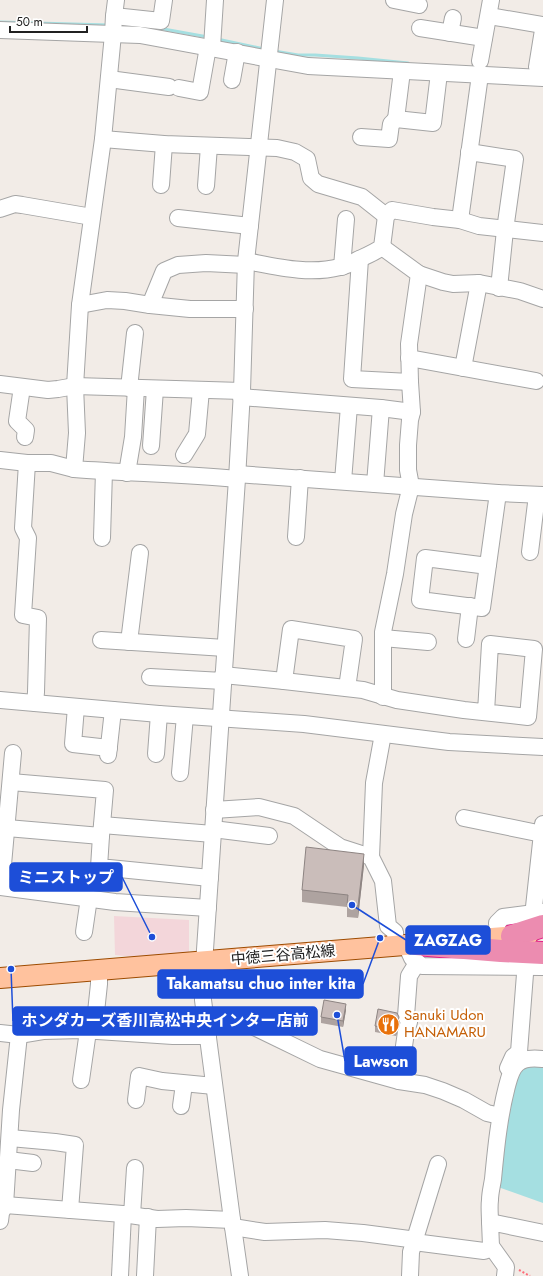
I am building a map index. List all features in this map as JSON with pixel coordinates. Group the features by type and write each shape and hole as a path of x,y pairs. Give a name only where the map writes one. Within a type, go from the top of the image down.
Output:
{"highway":[{"path":"505,937 538,917"},
{"path":"409,950 501,951 531,960"}],"main road":[{"name":"中徳三谷高松線","path":"0,978 204,962 409,950 505,937 543,934"}],"street":[{"path":"74,469 77,433 74,386 80,304 103,139 116,0"},
{"path":"0,30 114,26 162,21 164,0"},
{"path":"109,79 174,87 200,92 211,42 215,0"},
{"path":"240,1276 203,1000 204,962 242,394 246,263 275,0"},
{"path":"394,0 419,5"},
{"path":"460,220 484,38 491,0"},
{"path":"488,16 543,25"},
{"path":"420,28 451,25 484,38"},
{"path":"114,26 140,35 211,42 237,52 269,53 308,66 439,73 480,68 540,73 543,30"},
{"path":"232,80 237,52"},
{"path":"361,137 389,139 391,124 396,119 402,71"},
{"path":"396,119 433,123 439,73"},
{"path":"103,139 164,144 277,148 295,152 307,160 311,178 318,184 362,198 386,216"},
{"path":"161,185 164,144"},
{"path":"206,186 209,146"},
{"path":"469,152 515,159 499,288"},
{"path":"0,209 15,204 92,217"},
{"path":"150,305 164,271 178,265 246,263 308,271 319,271 342,267 373,254 382,248 386,216 392,210 460,220 479,226 505,230 543,233"},
{"path":"178,218 250,226"},
{"path":"342,267 346,219"},
{"path":"382,248 419,274 443,282 453,284 479,284 520,291 543,299"},
{"path":"360,259 352,379 410,382"},
{"path":"383,697 383,632 395,574 404,514 411,486 408,470 408,445 412,412 409,344 419,274"},
{"path":"463,368 479,284"},
{"path":"80,304 108,300 190,309 245,309"},
{"path":"127,473 134,437 132,388 135,333"},
{"path":"409,358 536,381"},
{"path":"0,384 48,390 74,386 201,390 412,412"},
{"path":"22,387 17,421 26,430 25,437"},
{"path":"151,446 155,389"},
{"path":"184,455 197,434 201,390"},
{"path":"343,481 349,406"},
{"path":"375,484 381,408"},
{"path":"0,460 28,464 51,463 74,469 104,472 300,478 540,495 530,552"},
{"path":"28,464 23,528 28,538 23,615 38,618 36,698"},
{"path":"102,538 104,472"},
{"path":"296,537 300,478"},
{"path":"488,566 425,558 420,600 482,608 488,566 498,493"},
{"path":"128,642 140,553"},
{"path":"466,639 470,606"},
{"path":"284,681 291,629 354,639 347,688"},
{"path":"383,638 428,642"},
{"path":"101,640 225,648"},
{"path":"150,677 167,683 223,678 284,681 363,690 383,697 464,710 528,717 534,649 490,644 486,712"},
{"path":"0,700 36,698 76,707 185,716 220,715 449,742 543,747"},
{"path":"76,707 73,744 108,751 113,710"},
{"path":"156,754 158,714"},
{"path":"180,773 185,716"},
{"path":"383,734 374,783 371,857 383,881 388,926 409,950 406,1016 409,1022 406,1032 400,1080"},
{"path":"13,753 1,887 115,902 208,908"},
{"path":"11,782 105,790 99,867 210,878"},
{"path":"214,810 259,807 294,816 340,847 371,857"},
{"path":"464,818 543,829 538,917"},
{"path":"7,828 213,831 269,836"},
{"path":"84,932 89,898"},
{"path":"504,1099 505,1075 513,1057 519,1052 531,960 543,967"},
{"path":"82,1080 99,984 98,970"},
{"path":"205,1014 252,1026 320,1059 425,1085 443,1091 464,1100 487,1113 500,1116"},
{"path":"0,1033 19,1035 43,1031 91,1031 173,1036 208,1036"},
{"path":"19,1035 6,1110 10,1138 2,1213 70,1210 128,1214 158,1219 186,1218 232,1224 264,1232 325,1230 363,1233 409,1239 414,1242 484,1251 490,1249 490,1195 493,1182 496,1146 500,1116 512,1070 517,1063 526,1059 543,1059"},
{"path":"136,1100 139,1076 184,1084 214,1086"},
{"path":"181,1106 184,1084"},
{"path":"10,1138 75,1145 70,1210"},
{"path":"8,1160 33,1163"},
{"path":"410,1276 411,1252 438,1164"},
{"path":"120,1276 135,1168"},
{"path":"144,1276 148,1217"},
{"path":"490,1222 543,1233"},
{"path":"490,1246 506,1267 506,1276"}],"shaded area":[{"path":"114,916 189,920 189,963 115,955"}],"water":[{"path":"543,1063 543,1203 498,1187 510,1094 521,1066"}],"building":[{"path":"306,847 364,854 358,906 347,905 348,895 302,890"},
{"path":"324,1000 346,1004 343,1021 321,1017"},
{"path":"378,1009 397,1013 399,1017 396,1030 375,1026"}],"waterway":[{"path":"0,22 109,25"},
{"path":"158,28 208,37"},
{"path":"217,39 264,49"},
{"path":"274,51 298,55 358,58 408,63"}],"place":[{"name":"ZAGZAG","path":"352,905"},
{"name":"ミニストップ","path":"152,937"},
{"name":"Takamatsu chuo inter kita","path":"380,938"},
{"name":"ホンダカーズ香川高松中央インター店前","path":"11,969"},
{"name":"Lawson","path":"337,1015"},
{"name":"Sanuki Udon HANAMARU","path":"389,1024"}]}
